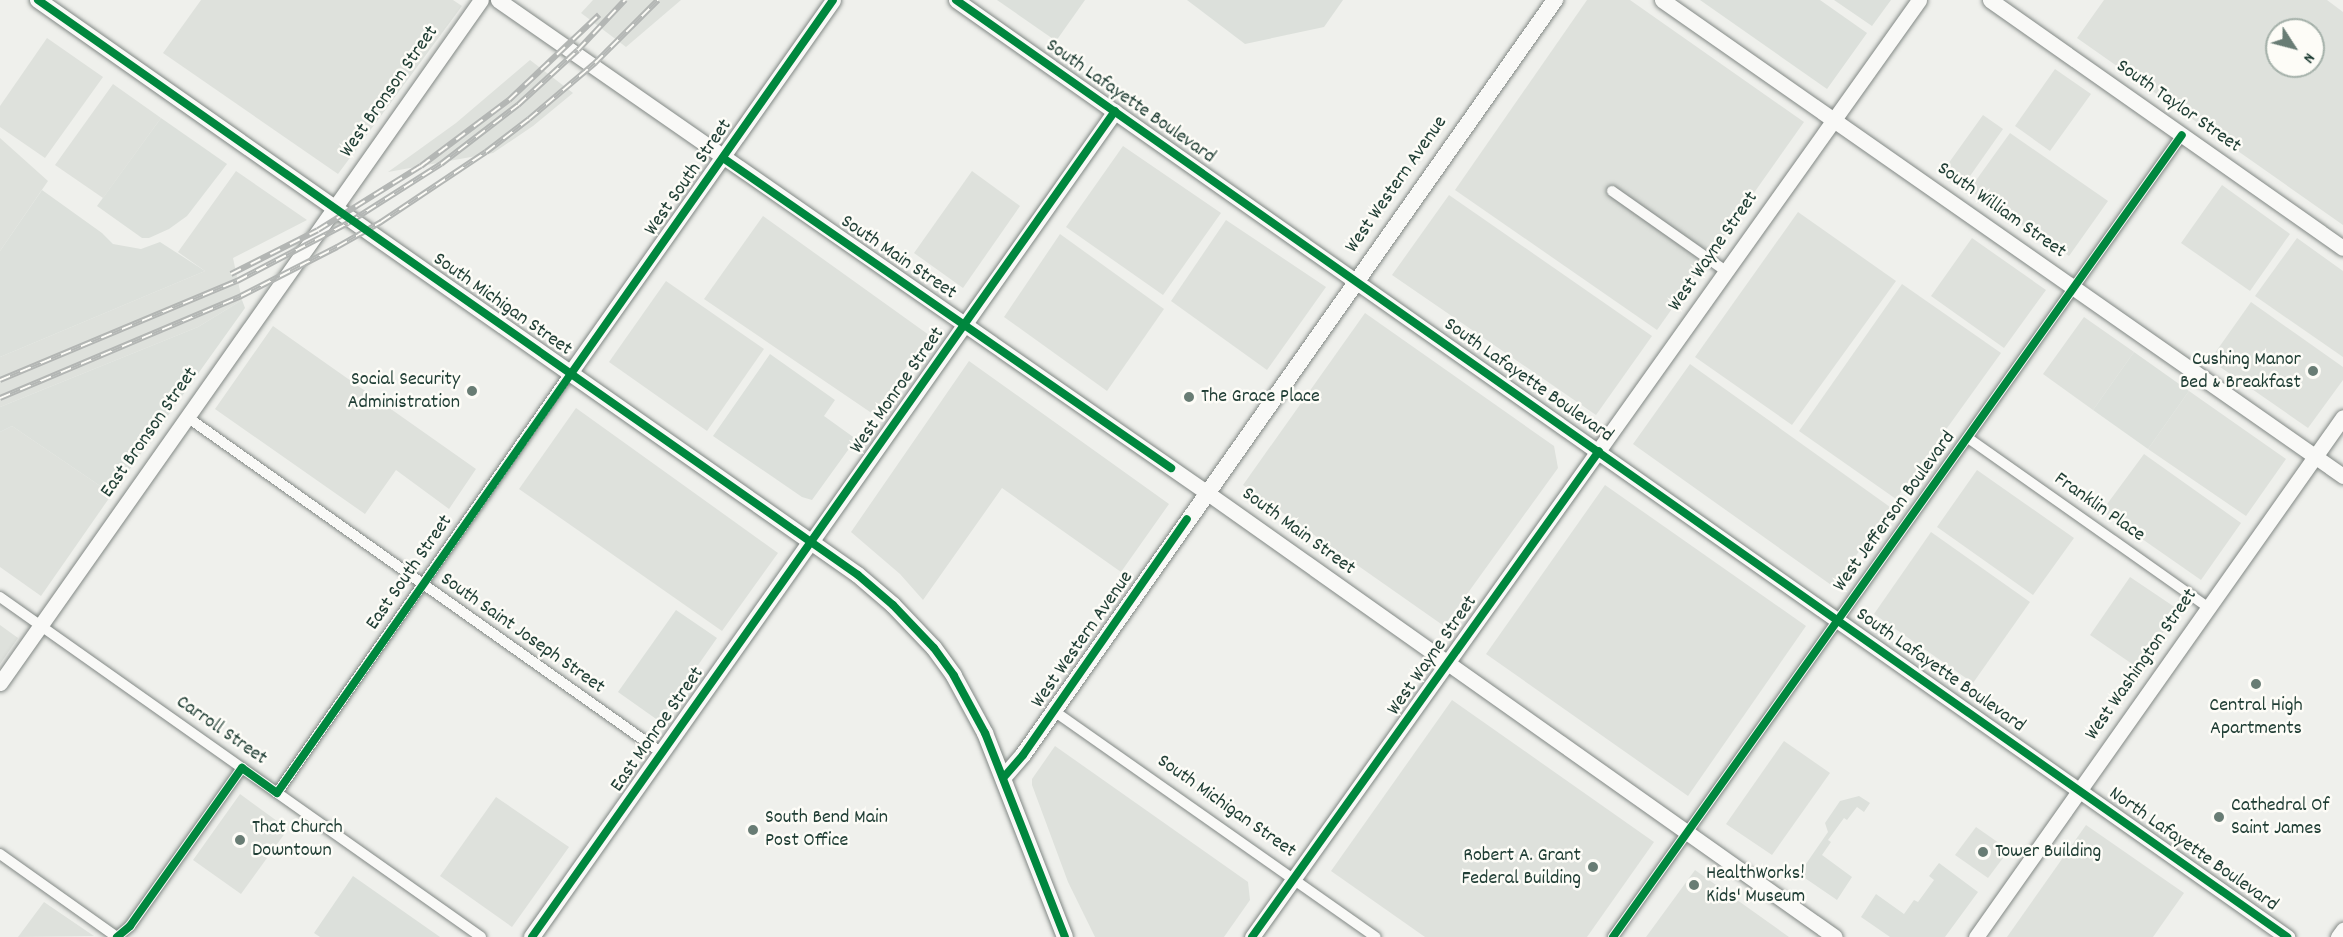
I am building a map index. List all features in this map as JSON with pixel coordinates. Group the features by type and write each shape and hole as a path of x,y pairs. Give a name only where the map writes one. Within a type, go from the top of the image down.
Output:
{"main road":[{"name":"South Michigan Street","path":"38,0 873,587 934,648 954,676 985,733 1004,777 1065,937"},
{"name":"West Western Avenue","path":"1004,777 1054,711 1206,492 1555,0"},
{"name":"East Monroe Street","path":"532,937 811,542"}],"street":[{"name":"West Bronson Street","path":"334,208 481,0"},
{"name":"South Main Street","path":"498,0 1206,492 1835,937"},
{"name":"West South Street","path":"570,373 833,0"},
{"name":"South Lafayette Boulevard","path":"957,0 2079,790"},
{"name":"South William Street","path":"1662,0 2343,476"},
{"name":"West Wayne Street","path":"1252,937 1919,0"},
{"name":"South Taylor Street","path":"1991,0 2343,248"},
{"name":"West Monroe Street","path":"811,542 1115,111"},
{"name":"West Jefferson Boulevard","path":"1613,937 2182,135"},
{"path":"1612,191 1726,272"},
{"name":"East Bronson Street","path":"0,683 334,208"},
{"name":"East South Street","path":"277,793 570,373"},
{"name":"South Saint Joseph Street","path":"187,417 662,753"},
{"name":"West Washington Street","path":"1976,937 2343,417"},
{"name":"Franklin Place","path":"1968,438 2208,607"},
{"name":"Carroll Street","path":"0,597 481,937"},
{"name":"South Michigan Street","path":"1054,711 1375,937"},
{"path":"0,854 117,937 130,926 242,768"},
{"name":"North Lafayette Boulevard","path":"2079,790 2287,937"},
{"path":"2338,937 2343,930"}],"shaded area":[{"path":"201,0 453,0 462,6 338,174 163,53"},
{"path":"593,0 681,0 626,47 581,13"},
{"path":"997,0 1085,0 1056,41"},
{"path":"1187,0 1343,0 1324,27 1245,44"},
{"path":"1587,0 1630,0 1804,122 1657,330 1455,190"},
{"path":"1700,0 1820,0 1867,33 1827,89"},
{"path":"1834,0 1891,0 1872,26"},
{"path":"2104,0 2327,0 2343,12 2343,225 2077,38"},
{"path":"47,38 103,77 45,158 0,127 0,106"},
{"path":"530,60 573,93 533,126 493,153 388,172 456,123"},
{"path":"2055,69 2091,94 2050,151 2015,126"},
{"path":"113,84 161,118 103,198 55,165"},
{"path":"1983,115 2003,129 1963,186 1943,171"},
{"path":"161,118 227,164 187,216 169,229 149,238 142,238 97,206"},
{"path":"2010,133 2108,201 2069,256 1969,190"},
{"path":"0,138 48,181 0,251"},
{"path":"1123,146 1221,213 1163,295 1066,227"},
{"path":"236,171 307,220 233,258 242,300 198,327 0,407 0,357 205,271 178,252"},
{"path":"972,171 1020,206 963,288 914,253"},
{"path":"2222,185 2290,234 2250,291 2181,243"},
{"path":"42,190 102,233 113,244 141,249 160,242 205,271 0,357 0,251"},
{"path":"1449,195 1652,336 1596,415 1392,275"},
{"path":"1798,212 1896,281 1792,425 1695,357"},
{"path":"763,216 929,335 873,414 704,299"},
{"path":"1226,220 1326,287 1267,370 1171,301"},
{"path":"1060,234 1164,309 1107,391 1004,317"},
{"path":"1972,238 2046,290 2004,348 1931,296"},
{"path":"2297,238 2343,271 2343,357 2255,296"},
{"path":"666,281 764,349 707,431 609,362"},
{"path":"1902,284 2001,353 1896,499 1799,431"},
{"path":"242,300 245,308 112,494 12,426 0,432 0,407 198,327"},
{"path":"2251,302 2343,367 2343,380 2308,428 2210,360"},
{"path":"1365,313 1554,446 1558,468 1444,626 1243,485"},
{"path":"2084,317 2134,352 2093,410 2043,374"},
{"path":"273,326 476,469 449,509 396,470 365,514 215,409"},
{"path":"2134,352 2189,391 2148,449 2093,410"},
{"path":"770,354 835,400 824,416 856,439 812,500 802,497 713,436"},
{"path":"969,361 1169,504 1121,572 1002,488 923,600 900,574 851,532"},
{"path":"1690,364 1890,507 1834,587 1633,444"},
{"path":"2189,391 2286,459 2246,516 2148,449"},
{"path":"576,408 778,553 722,631 519,489"},
{"path":"12,426 112,494 41,596 0,567 0,432"},
{"path":"2144,454 2241,523 2201,580 2102,511"},
{"path":"1977,470 2074,538 2033,595 1937,527"},
{"path":"1605,485 1806,626 1688,796 1486,654"},
{"path":"1931,532 2030,602 1973,683 1874,614"},
{"path":"2130,577 2179,610 2138,668 2090,635"},
{"path":"676,610 717,638 659,721 618,692"},
{"path":"0,625 18,638 0,664"},
{"path":"1452,700 1654,842 1587,937 1425,937 1331,871"},
{"path":"1784,741 1830,773 1772,855 1726,824"},
{"path":"1055,746 1248,882 1250,900 1224,937 1095,937 1068,882 1032,785 1032,779"},
{"path":"240,794 288,829 241,894 193,860"},
{"path":"1859,796 1870,803 1864,812 1857,807 1847,820 1844,818 1828,840 1831,842 1822,855 1852,877 1837,900 1799,874 1828,832 1825,823 1840,801"},
{"path":"496,797 569,847 512,927 440,876"},
{"path":"2086,825 2184,893 2153,937 2007,937"},
{"name":"Tower Building","path":"1976,827 2009,850 1988,878 1955,855"},
{"path":"1939,863 1978,892 1945,937 1890,937 1861,917 1876,894 1904,914 1914,900 1918,902 1934,880 1929,876"},
{"path":"1695,870 1789,937 1646,937"},
{"path":"353,876 440,937 320,937 314,933"},
{"path":"44,902 94,936 18,937"}],"railway":[{"path":"0,380 237,281 348,223 441,164 518,105 578,50 625,0"},
{"path":"0,398 241,296 381,222 486,152 529,119 595,63 658,0"},
{"path":"231,274 318,230 421,166 509,100 599,15"}],"cycle path":[{"path":"38,0 858,575 893,605 934,648 954,676 985,733 1065,937"},
{"path":"117,937 130,926 242,768 277,793 833,0"},
{"path":"956,0 2287,937"},
{"path":"532,937 1115,111"},
{"path":"1613,937 2182,135"},
{"path":"723,158 1171,468"},
{"path":"1252,937 1599,451"},
{"path":"1004,777 1023,755 1187,519"}],"place":[{"name":"Cushing Manor Bed & Breakfast","path":"2313,371"},
{"name":"Social Security Administration","path":"472,391"},
{"name":"The Grace Place","path":"1189,397"},
{"name":"Central High Apartments","path":"2256,684"},
{"name":"Cathedral Of Saint James","path":"2219,817"},
{"name":"South Bend Main Post Office","path":"753,830"},
{"name":"That Church Downtown","path":"240,840"},
{"name":"Tower Building","path":"1983,852"},
{"name":"Robert A. Grant Federal Building","path":"1593,867"},
{"name":"HealthWorks! Kids' Museum","path":"1694,885"}]}
